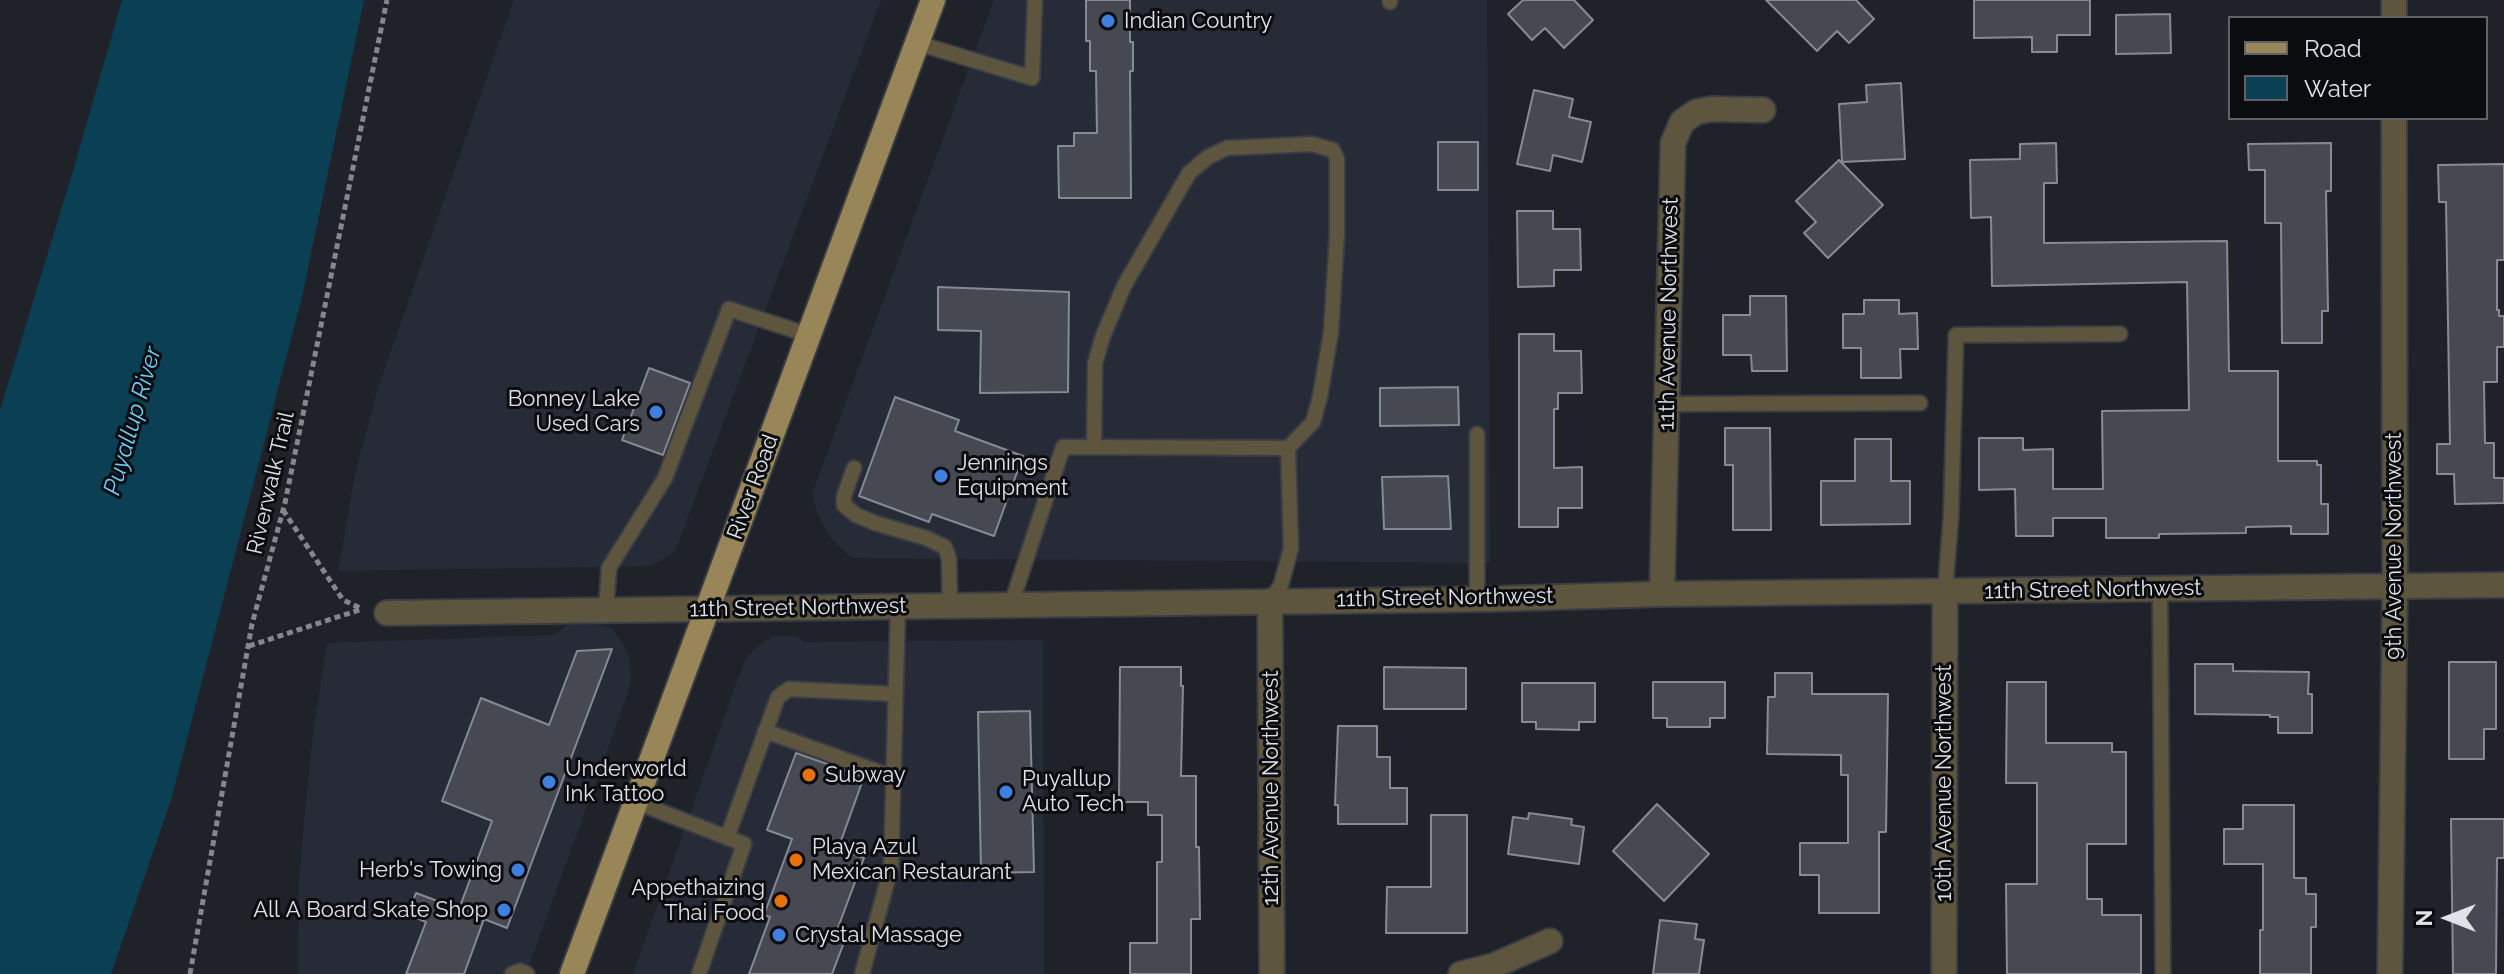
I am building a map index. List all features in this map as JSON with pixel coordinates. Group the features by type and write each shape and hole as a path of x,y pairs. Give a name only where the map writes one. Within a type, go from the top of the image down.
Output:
{"main road":[{"name":"River Road","path":"572,974 933,0"}],"street":[{"name":"11th Avenue Northwest","path":"1662,594 1673,143 1682,122 1702,110 1763,110"},
{"name":"9th Avenue Northwest","path":"2390,974 2395,586 2394,120"},
{"name":"11th Street Northwest","path":"387,613 2504,585"},
{"name":"10th Avenue Northwest","path":"1944,974 1945,592"},
{"name":"12th Avenue Northwest","path":"1270,601 1272,974"},
{"path":"1461,974 1493,966 1550,941"}],"lane":[{"path":"917,43 1032,78 1035,0"},
{"path":"1094,447 1095,363 1103,336 1124,286 1189,173 1208,157 1227,148 1312,144 1333,150 1337,159 1337,235 1331,332 1313,422 1288,448 1291,548 1281,585 1270,601"},
{"path":"606,610 609,568 665,478 729,309 809,335"},
{"path":"1945,592 1951,516 1956,335 2120,334"},
{"path":"1668,404 1920,403"},
{"path":"1477,434 1477,599"},
{"path":"1011,605 1063,447 1288,448"},
{"path":"854,468 844,505 856,515 875,523 945,547 949,559 950,606"},
{"path":"2160,589 2163,974"},
{"path":"862,974 891,868 898,606"},
{"path":"727,838 778,697 789,689 895,694"},
{"path":"765,731 893,777"},
{"path":"636,802 744,844 699,974"},
{"path":"512,974 520,971 527,974"}],"path":[{"name":"Riverwalk Trail","path":"190,974 252,624 283,510 387,0"},
{"path":"283,510 343,600 362,609 387,613"},
{"path":"249,646 362,609"}],"shaded area":[{"path":"514,0 881,0 675,552 651,566 338,571 355,474 377,391"},
{"path":"994,0 1487,0 1490,563 853,558 839,547 827,533 812,494"},
{"path":"587,620 612,629 622,642 629,657 629,690 526,974 298,974 299,884 306,801 327,643 553,635 574,621"},
{"path":"774,636 794,636 805,642 1043,640 1044,974 633,974 741,670 756,647"}],"water":[{"name":"Puyallup River","path":"122,0 364,0 302,297 171,800 111,974 0,974 0,410"}],"building":[{"path":"1086,0 1130,0 1130,42 1133,42 1133,71 1130,71 1131,198 1059,198 1058,146 1074,146 1074,133 1097,133 1096,71 1090,71"},
{"path":"1523,0 1574,0 1593,20 1564,48 1545,28 1532,40 1508,14"},
{"path":"1766,0 1856,0 1874,19 1849,43 1837,31 1817,51"},
{"path":"1974,0 2090,0 2090,35 2057,35 2057,52 2032,52 2032,37 1974,38"},
{"path":"2170,14 2171,53 2116,54 2116,15"},
{"path":"1901,83 1905,159 1842,162 1839,104 1867,102 1866,85"},
{"path":"1534,90 1573,99 1569,117 1591,122 1582,162 1553,155 1550,171 1517,164"},
{"path":"1438,142 1478,142 1478,190 1438,190"},
{"path":"2056,143 2057,183 2044,183 2044,243 2227,241 2229,371 2278,371 2278,461 2317,461 2317,465 2321,465 2321,504 2328,504 2328,534 2291,534 2291,526 2246,527 2246,533 2106,538 2106,518 2053,518 2053,536 2016,536 2015,489 1979,490 1979,438 2023,438 2023,450 2053,449 2053,489 2103,489 2102,411 2189,410 2187,282 1992,286 1991,217 1971,218 1970,160 2020,159 2020,144"},
{"path":"2331,143 2331,191 2326,191 2328,311 2322,311 2322,343 2282,343 2281,223 2265,223 2265,170 2249,170 2248,144"},
{"path":"1839,160 1883,205 1828,258 1804,233 1816,222 1796,201"},
{"path":"2504,164 2504,260 2497,260 2497,310 2499,316 2504,316 2504,347 2497,347 2497,382 2484,382 2485,443 2494,443 2494,478 2504,478 2504,503 2455,504 2454,474 2437,474 2437,444 2450,444 2446,202 2439,202 2438,165"},
{"path":"1517,211 1553,211 1553,229 1580,229 1581,270 1554,270 1554,286 1518,287"},
{"path":"938,287 1069,292 1068,392 980,393 981,331 938,330"},
{"path":"1750,296 1786,296 1787,371 1752,371 1751,355 1723,355 1723,315 1750,315"},
{"path":"1864,300 1899,300 1899,314 1917,313 1918,349 1900,349 1901,378 1861,378 1861,348 1843,348 1843,314 1864,314"},
{"path":"1519,334 1554,334 1554,351 1581,351 1582,393 1558,393 1558,409 1554,409 1554,468 1582,467 1582,508 1558,508 1558,527 1519,527"},
{"name":"Bonney Lake Used Cars","path":"649,368 690,383 663,455 622,440"},
{"path":"1458,387 1459,425 1380,426 1380,388"},
{"name":"Jennings Equipment","path":"895,397 959,420 955,431 1023,456 994,536 932,514 929,522 859,496"},
{"path":"1725,428 1770,428 1771,530 1733,530 1733,465 1725,465"},
{"path":"1855,439 1891,439 1891,481 1910,481 1910,524 1821,525 1821,481 1855,481"},
{"path":"1448,476 1451,529 1384,529 1382,477"},
{"path":"612,649 507,928 484,919 464,974 406,974 426,922 408,914 416,893 459,909 492,821 442,801 481,698 549,725 577,651"},
{"path":"2449,662 2496,662 2496,729 2484,729 2484,759 2449,759"},
{"path":"2195,664 2233,664 2233,671 2309,672 2312,733 2278,733 2278,717 2270,715 2195,714"},
{"path":"1120,667 1181,667 1181,776 1196,776 1196,847 1199,847 1200,919 1191,919 1191,974 1130,974 1130,943 1157,943 1157,862 1162,862 1162,815 1148,815 1148,802 1119,802"},
{"path":"1384,667 1466,668 1466,709 1384,709"},
{"path":"1775,673 1812,673 1812,694 1888,694 1886,832 1879,832 1879,913 1819,913 1819,875 1800,875 1800,843 1848,843 1848,775 1841,775 1841,755 1767,754 1768,697 1775,697"},
{"path":"1653,682 1725,682 1725,718 1710,718 1710,727 1667,727 1667,718 1653,718"},
{"path":"2007,682 2046,682 2046,743 2112,743 2112,752 2126,752 2126,844 2087,844 2087,899 2102,899 2102,915 2141,915 2141,974 2007,974 2006,884 2037,884 2037,783 2006,783"},
{"path":"1522,683 1595,683 1595,722 1579,722 1579,730 1536,729 1536,722 1522,722"},
{"name":"Puyallup Auto Tech","path":"1030,711 1034,872 981,873 978,712"},
{"path":"1338,726 1377,726 1377,757 1390,757 1390,788 1407,788 1407,824 1338,824 1338,805 1335,805"},
{"path":"796,753 864,777 838,849 864,858 836,933 846,937 832,974 749,974 770,917 764,915 792,839 767,830"},
{"path":"1657,804 1709,854 1664,901 1613,851"},
{"path":"2243,805 2294,805 2294,878 2306,878 2306,894 2316,894 2316,927 2311,927 2311,974 2260,974 2263,864 2224,864 2224,829 2243,829"},
{"path":"1529,813 1572,819 1571,825 1584,827 1579,864 1508,854 1513,817 1528,819"},
{"path":"1431,815 1467,815 1467,933 1386,933 1387,887 1431,887"},
{"path":"2451,819 2504,819 2504,858 2497,858 2496,974 2453,974"},
{"path":"1660,920 1697,924 1695,939 1704,940 1699,974 1653,974"}],"place":[{"name":"Indian Country","path":"1108,21"},
{"name":"Bonney Lake Used Cars","path":"656,412"},
{"name":"Jennings Equipment","path":"941,476"},
{"name":"Subway","path":"809,775"},
{"name":"Underworld Ink Tattoo","path":"549,782"},
{"name":"Puyallup Auto Tech","path":"1006,792"},
{"name":"Playa Azul Mexican Restaurant","path":"796,860"},
{"name":"Herb's Towing","path":"518,870"},
{"name":"Appethaizing Thai Food","path":"781,901"},
{"name":"All A Board Skate Shop","path":"504,910"},
{"name":"Crystal Massage","path":"779,935"}]}
